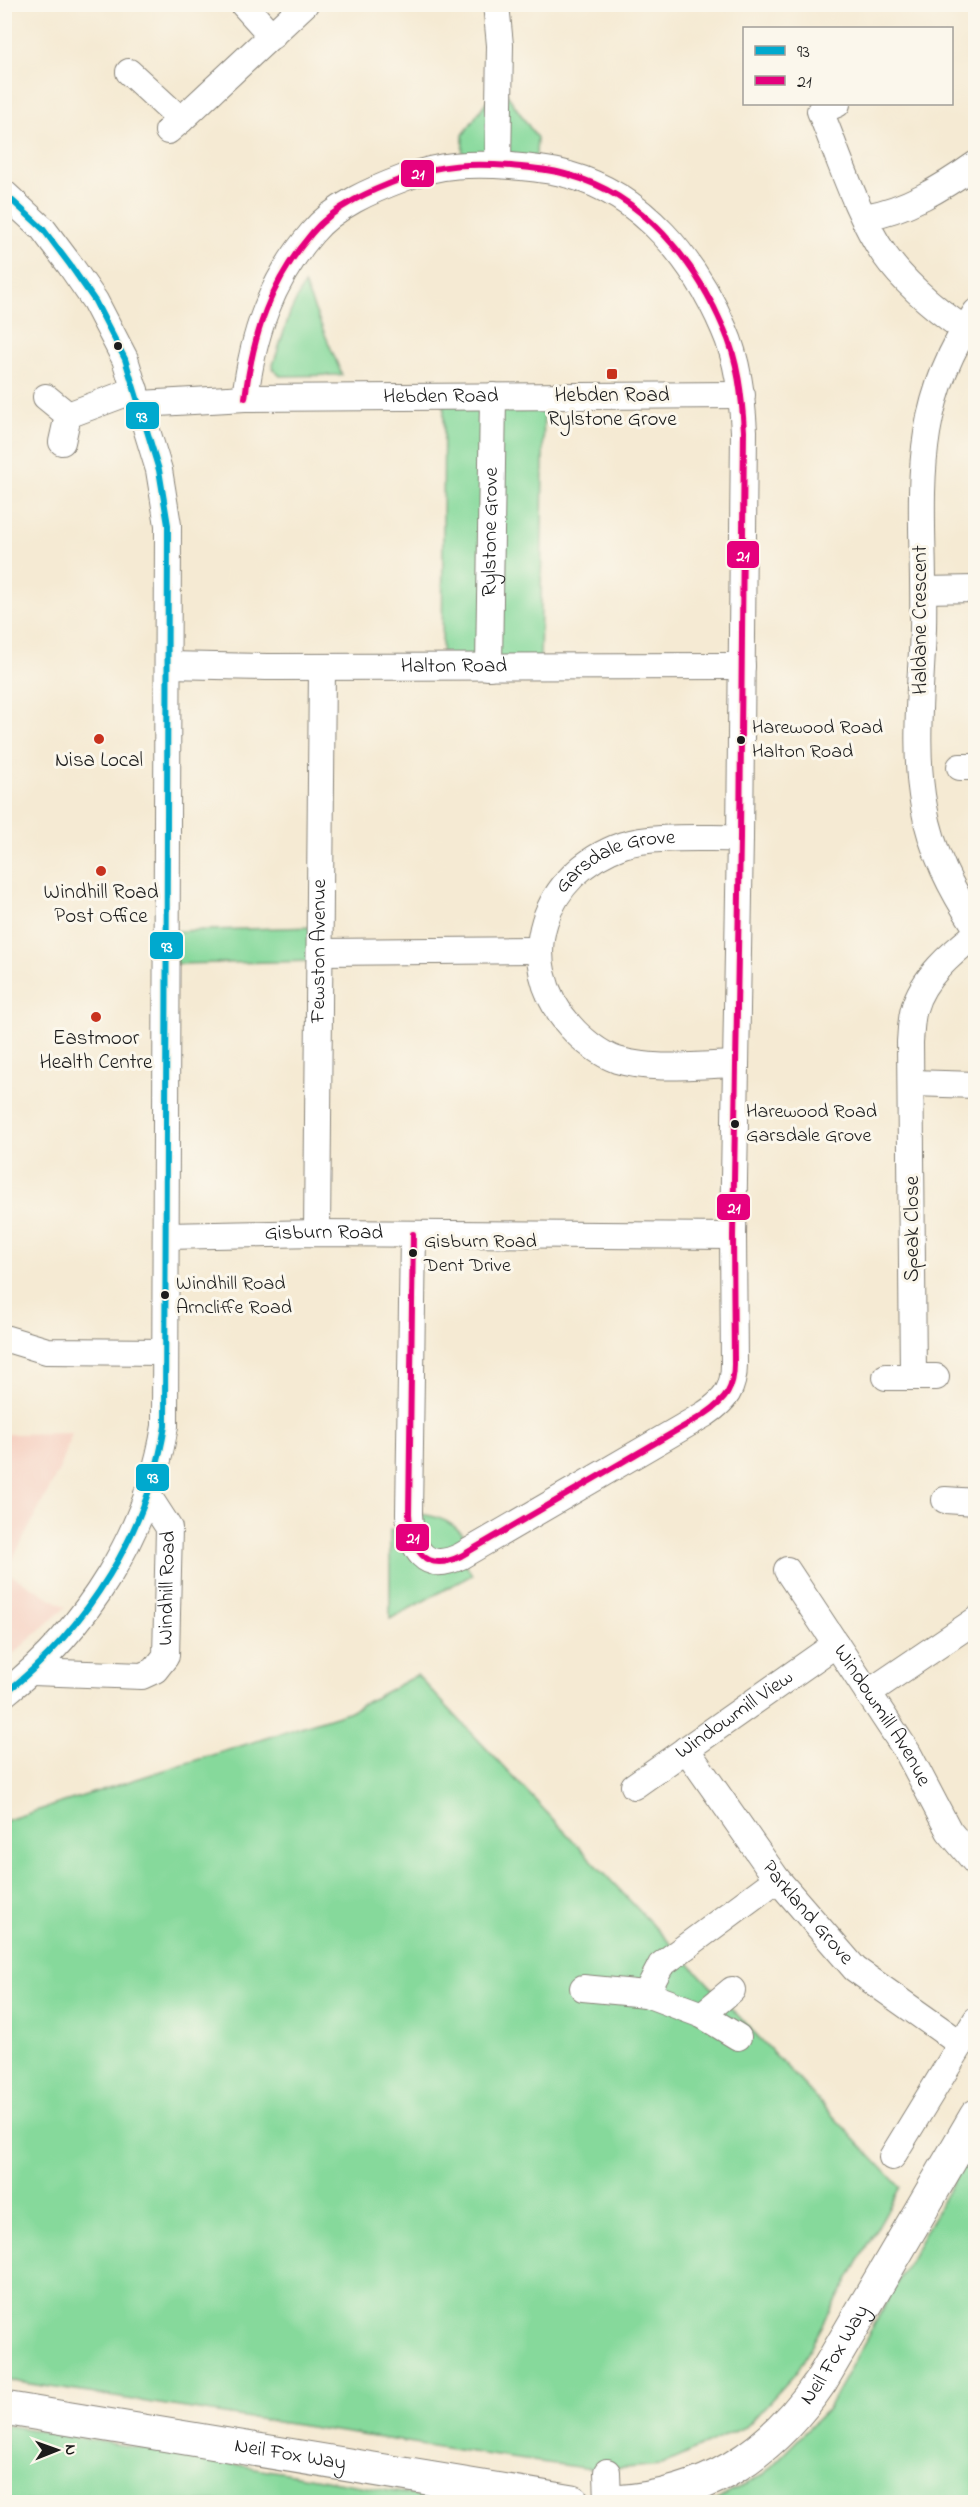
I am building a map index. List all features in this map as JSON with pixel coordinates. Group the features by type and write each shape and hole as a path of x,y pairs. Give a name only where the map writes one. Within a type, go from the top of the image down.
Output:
{"main road":[{"name":"Neil Fox Way","path":"611,2487 676,2494 720,2476 741,2464 795,2416 820,2381 975,2116"},
{"name":"Neil Fox Way","path":"4,2409 477,2494 573,2502"}],"street":[{"path":"243,4 272,36"},
{"path":"129,72 171,128 305,4"},
{"path":"496,4 500,45 498,165"},
{"path":"835,105 820,111 864,217 883,254 932,306 970,321"},
{"path":"864,217 884,214 923,198 975,164"},
{"path":"245,398 251,352 265,309 283,270 313,231 352,201 429,168 498,165 570,175 611,192 644,215 678,249 704,290 725,330 741,395 741,838 735,1064 734,1378 726,1398 705,1414 461,1556 449,1562 434,1563 423,1557 415,1545 409,1515 413,1234"},
{"name":"Windhill Road","path":"4,1695 56,1649 86,1611 131,1538 160,1458 165,1426 168,665 168,525 159,470 125,359 95,301 43,229 8,204"},
{"name":"Haldane Crescent","path":"970,321 941,375 926,430 920,490 924,590 920,746 924,806 936,855 954,895 975,927"},
{"name":"Hebden Road","path":"138,397 741,395"},
{"name":"Rylstone Grove","path":"489,667 493,396"},
{"path":"46,397 68,415"},
{"path":"68,415 138,397"},
{"path":"62,442 68,415"},
{"path":"924,590 975,589"},
{"name":"Halton Road","path":"168,665 742,666"},
{"name":"Fewston Avenue","path":"317,1233 321,952 321,667"},
{"name":"Garsdale Grove","path":"735,1064 658,1066 616,1059 580,1038 555,1009 544,986 538,950 547,912 562,886 580,868 601,854 625,844 651,841 741,838"},
{"name":"Speak Close","path":"886,1377 925,1377 910,1042 914,1008 931,978 950,955 975,934"},
{"path":"321,952 538,950"},
{"path":"912,1083 975,1085"},
{"name":"Gisburn Road","path":"166,1236 317,1233 733,1236"},
{"path":"4,1338 47,1351 165,1352"},
{"name":"Windhill Road","path":"32,1672 142,1676 155,1670 166,1656 169,1527 147,1494"},
{"path":"945,1500 975,1502"},
{"name":"Windowmill Avenue","path":"787,1570 908,1753 949,1831 975,1863"},
{"path":"868,1693 975,1620"},
{"name":"Windowmill View","path":"634,1786 836,1644"},
{"name":"Parkland Grove","path":"686,1749 777,1879 855,1969 961,2044"},
{"path":"646,1994 661,1965 777,1879"},
{"path":"583,1988 646,1994 702,2015 738,2037"},
{"path":"702,2015 732,1990"},
{"path":"892,2157 975,2020"},
{"path":"608,2502 611,2487"}],"shaded area":[{"path":"72,1433 59,1470 6,1572 66,1607 5,1661 5,1434"}],"green space":[{"path":"499,83 537,138 535,169 462,165 463,135"},
{"path":"304,284 342,375 280,376 272,368 290,313"},
{"path":"544,396 540,667 442,667 444,397"},
{"path":"316,927 317,961 175,964 174,931"},
{"path":"409,1514 438,1518 461,1532 474,1549 462,1556 472,1575 390,1619 390,1530 410,1529"},
{"path":"417,1675 900,2187 796,2373 747,2426 661,2465 600,2470 5,2380 4,1821 348,1712"},
{"path":"975,2142 975,2502 711,2502 763,2475 827,2410"},
{"path":"5,2425 442,2500 445,2502 5,2502"}],"transit line":[{"name":"21","path":"245,398 253,353 274,290 297,252 321,223 342,207 417,173 443,167 470,165 533,168 569,175 596,185 620,198 643,215 682,256 698,279 724,329 736,366 744,431 733,1236 734,1373 730,1387 723,1399 705,1414 461,1556 448,1561 429,1560 422,1555 413,1538 409,1514 413,1234"},
{"name":"93","path":"4,193 43,229 70,265 95,301 125,359 159,470 168,525 165,1426 157,1465 144,1503 129,1540 110,1575 62,1639 4,1694"}],"place":[{"name":"Hebden Road Rylstone Grove","path":"612,374"},
{"name":"Nisa Local","path":"99,739"},
{"name":"Harewood Road Halton Road","path":"741,740"},
{"name":"Windhill Road Post Office","path":"101,871"},
{"name":"Eastmoor Health Centre","path":"96,1017"},
{"name":"Harewood Road Garsdale Grove","path":"735,1124"},
{"name":"Gisburn Road Dent Drive","path":"413,1253"},
{"name":"Windhill Road Arncliffe Road","path":"165,1295"}]}
